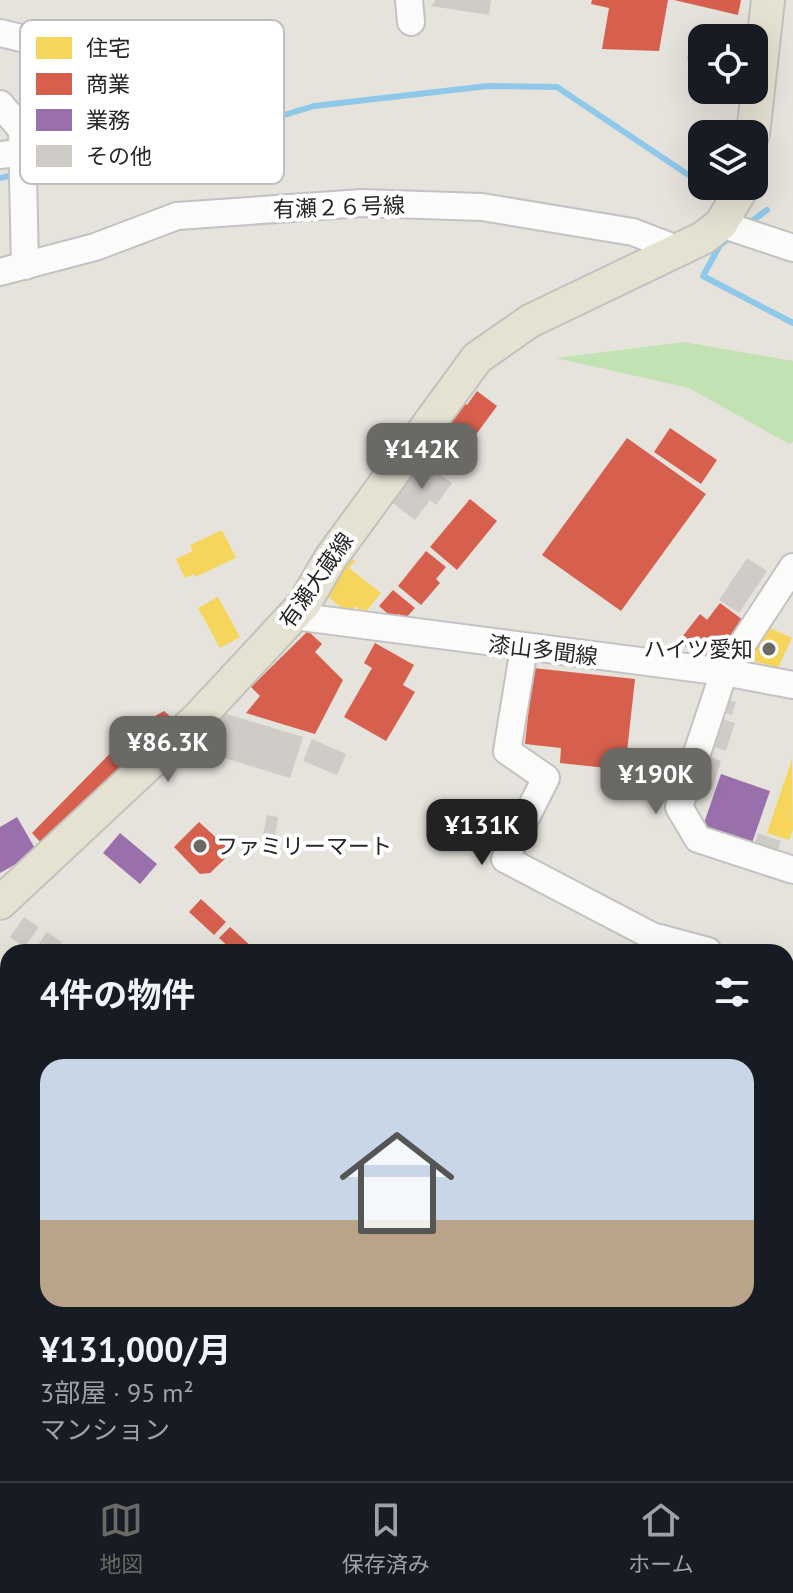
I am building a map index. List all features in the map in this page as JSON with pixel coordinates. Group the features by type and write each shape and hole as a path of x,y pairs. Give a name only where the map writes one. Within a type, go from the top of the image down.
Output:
{"main road":[{"path":"755,120 768,0"},
{"name":"有瀬大蔵線","path":"0,903 198,718 294,616 330,559 477,358 530,321 682,251 721,224 735,200"}],"street":[{"path":"0,33 20,38"},
{"path":"0,104 20,128"},
{"path":"12,269 20,144"},
{"name":"有瀬２６号線","path":"12,269 95,247 177,216 362,203 482,207 633,232 682,251"},
{"path":"721,224 793,248"},
{"path":"793,567 724,672 679,807 698,839 793,870"},
{"name":"漆山多聞線","path":"294,616 524,648 790,678"},
{"path":"524,648 507,751 546,778 505,859 652,936 682,944"}],"green space":[{"path":"684,342 793,361 793,442 789,444 689,388 556,358"}],"building: 住宅":[{"path":"222,530 236,558 195,577 194,574 185,578 176,559 193,551 190,545"},
{"path":"344,552 355,561 349,568 381,593 364,614 355,606 349,614 325,594"},
{"path":"218,597 240,637 220,648 198,608"},
{"name":"ハイツ愛知","path":"763,625 792,638 778,668 747,659"},
{"path":"792,759 793,830 789,840 767,833"}],"building: 商業":[{"path":"592,0 668,0 659,51 602,49 609,8 591,4"},
{"path":"674,0 741,0 738,15"},
{"path":"477,391 497,406 447,474 422,455 462,401 467,405"},
{"path":"670,428 717,460 701,484 654,452"},
{"path":"627,438 706,494 621,611 542,555"},
{"path":"470,499 497,521 457,570 430,547"},
{"path":"426,551 446,567 436,579 440,583 421,605 398,586"},
{"path":"393,590 415,608 405,619 399,614 394,619 379,606"},
{"path":"720,603 743,620 716,655 700,657 679,641 700,614 707,620"},
{"path":"308,631 322,644 315,652 343,680 315,734 246,713 260,696 251,687"},
{"path":"375,643 414,665 403,685 415,692 386,741 344,717 372,668 364,663"},
{"path":"533,668 635,679 625,770 560,763 561,748 525,744"},
{"path":"164,711 171,717 42,844 32,833 136,727"},
{"path":"199,822 232,852 210,873 200,874 174,847"},
{"path":"201,899 226,922 214,935 189,912"},
{"path":"230,927 249,944 225,944 219,938"}],"building: 業務":[{"path":"721,774 770,791 752,843 703,826"},
{"path":"17,817 37,852 0,873 0,827"},
{"path":"120,833 157,864 140,884 103,853"}],"building: その他":[{"path":"436,0 491,0 489,15 431,6"},
{"path":"423,462 452,483 436,505 430,500 415,520 393,503"},
{"path":"747,558 767,571 739,613 719,600"},
{"path":"718,697 736,702 732,715 713,710"},
{"path":"220,712 303,737 290,778 208,753"},
{"path":"713,716 735,723 726,751 711,746"},
{"path":"312,739 346,754 337,775 303,761"},
{"path":"701,754 721,761 712,790 697,786"},
{"path":"267,815 278,817 275,837 263,835"},
{"path":"758,833 781,841 776,856 753,848"},
{"path":"24,917 39,927 26,944 20,944 10,937"},
{"path":"47,932 62,942 61,944 39,944"}],"waterway":[{"path":"284,115 314,106 488,86 557,87 688,175"},
{"path":"0,178 17,174"},
{"path":"748,224 767,210"},
{"path":"733,236 720,245 703,276 793,323"}],"place":[{"name":"ハイツ愛知","path":"769,649"},
{"name":"ファミリーマート","path":"200,846"}]}
